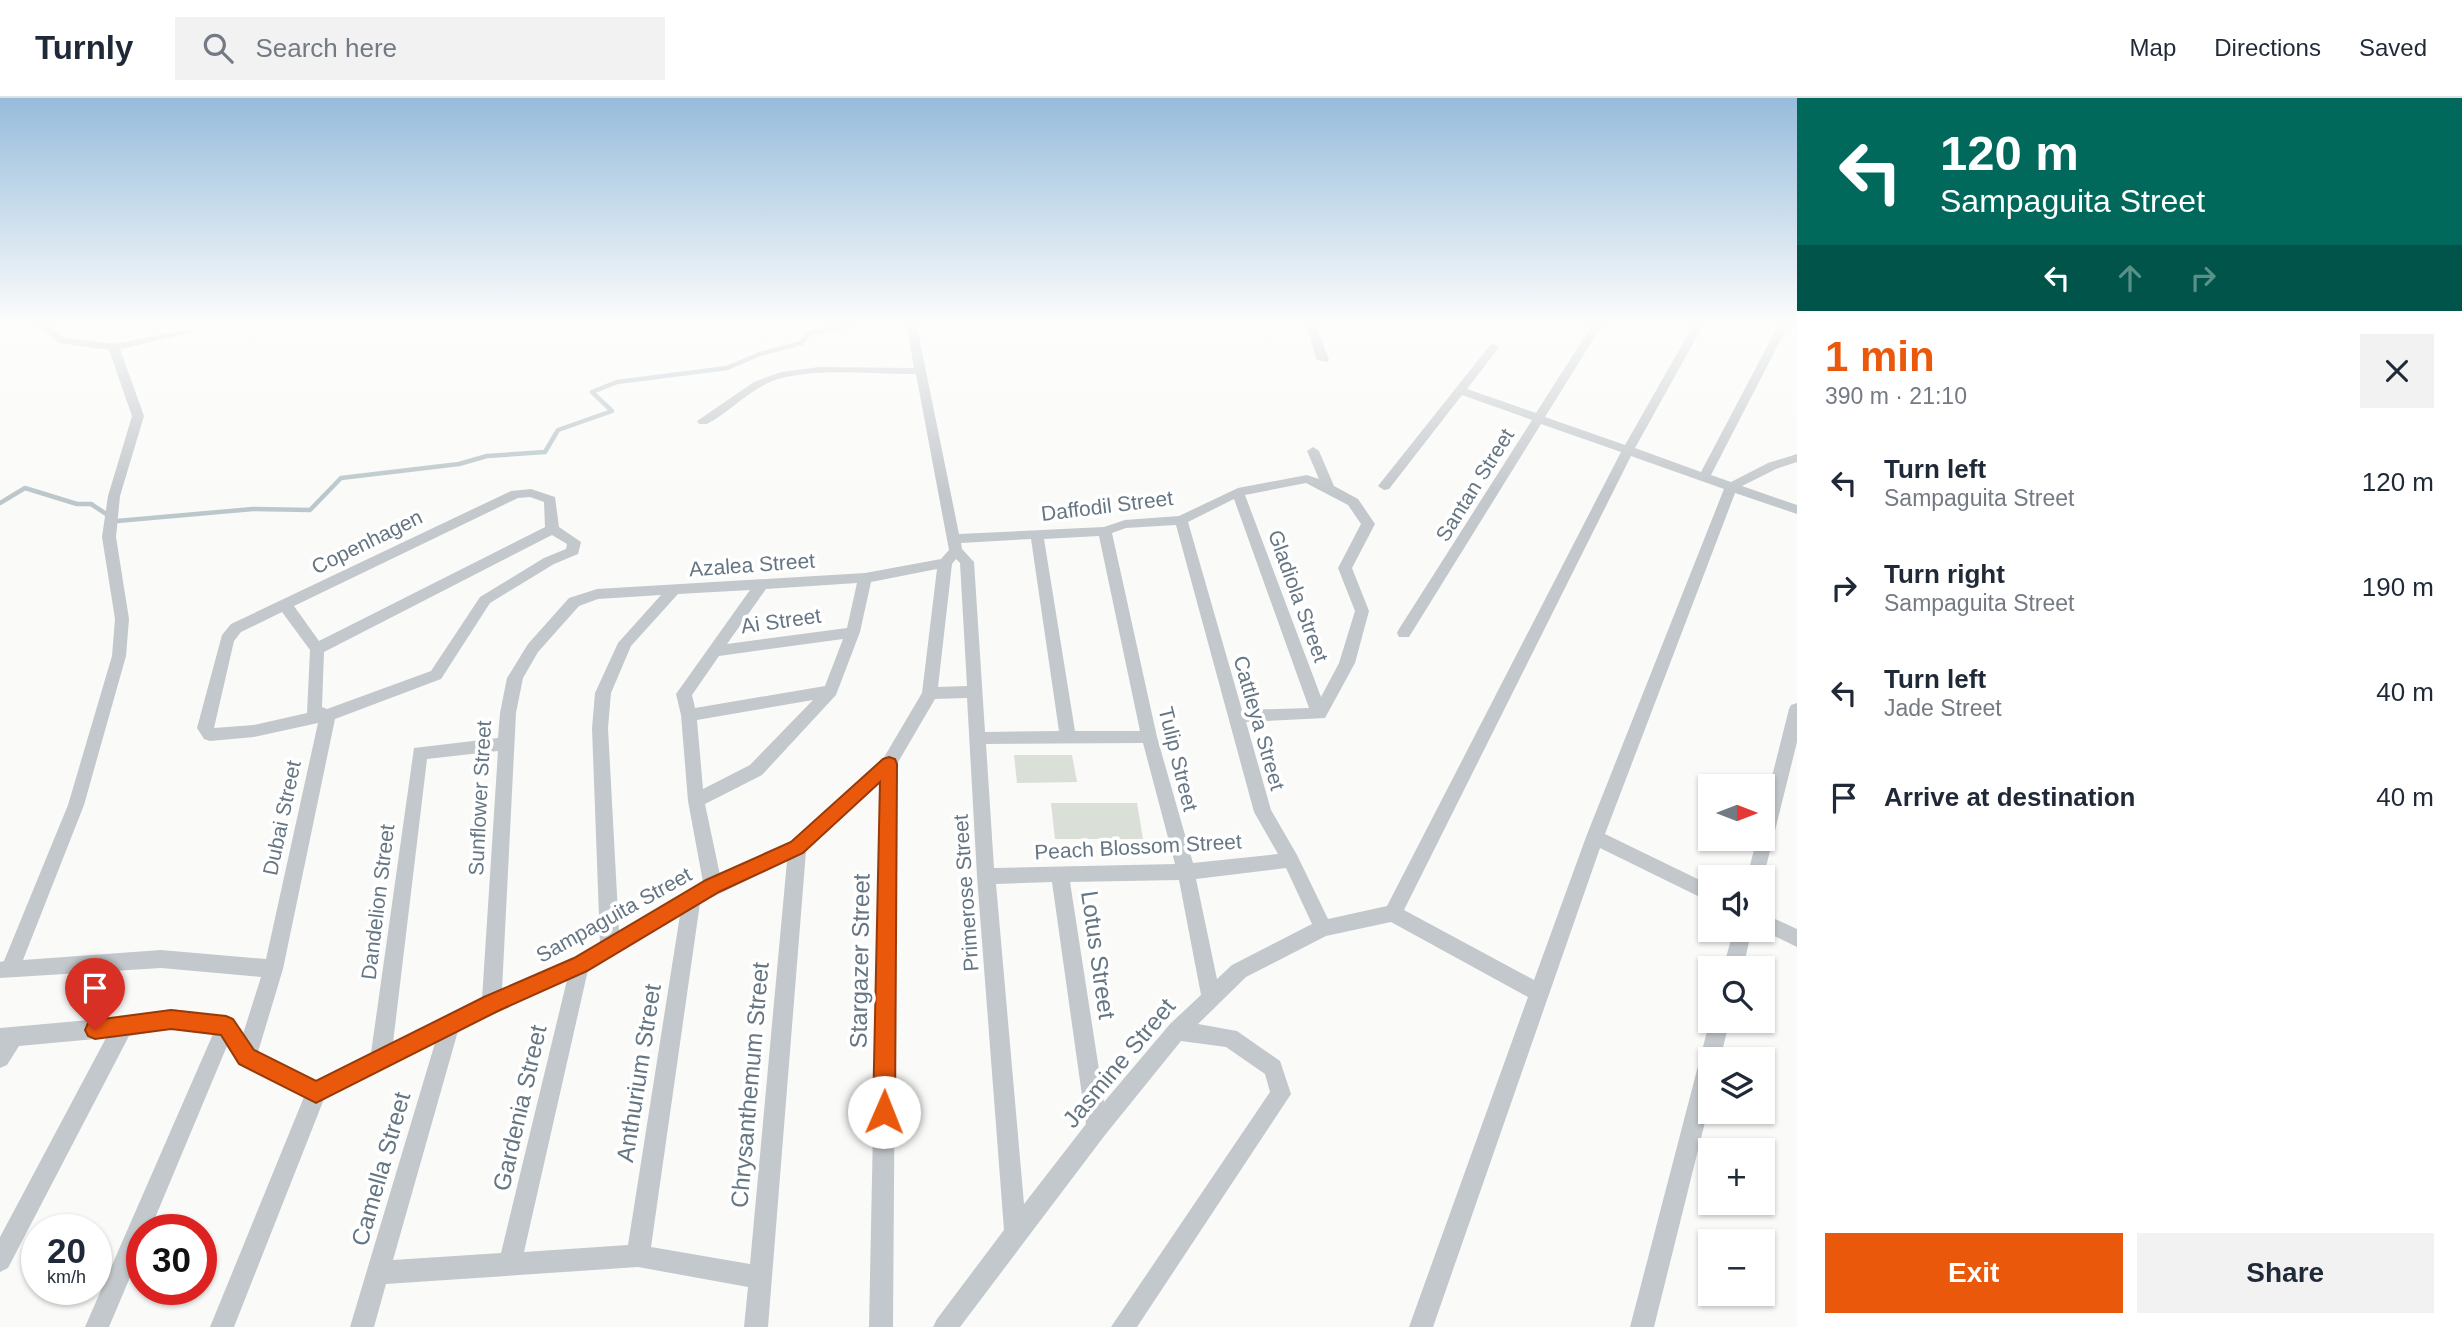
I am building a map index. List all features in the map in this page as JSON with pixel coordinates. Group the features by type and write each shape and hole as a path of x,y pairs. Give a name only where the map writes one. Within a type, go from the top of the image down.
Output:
{"street":[{"path":"125,379 138,416 114,496 109,537 122,619 119,656 76,804 5,969 161,960 273,969"},
{"path":"703,421 722,412 767,379"},
{"path":"922,379 952,551"},
{"path":"1384,486 1470,379"},
{"name":"Santan Street","path":"1404,633 1564,379"},
{"path":"1539,993 1393,913 1628,450 1668,379"},
{"path":"1704,477 1755,379"},
{"path":"1461,391 1797,510"},
{"path":"1313,451 1329,488"},
{"path":"1421,1327 1595,837 1731,487 1772,466 1797,458"},
{"name":"Daffodil Street","path":"952,551 1037,536 1105,531 1125,524 1181,520 1238,492 1307,480 1329,488 1353,502 1368,524 1345,568 1362,611 1347,663 1319,714"},
{"name":"Gladiola Street","path":"1238,492 1319,714"},
{"name":"Copenhagen","path":"328,715 254,731 210,735 205,728 207,713 227,639 236,628 516,494 531,493 550,500 552,529"},
{"name":"Cattleya Street","path":"1181,520 1262,811 1292,860 1322,928"},
{"path":"285,605 317,649 314,711 328,715 436,675 485,600 549,561 573,551 574,542 552,529 317,649"},
{"name":"Tulip Street","path":"1105,531 1149,737 1186,872 1211,997"},
{"path":"1037,536 1068,736"},
{"name":"Azalea Street","path":"564,611 574,602 597,594 865,578 952,551"},
{"name":"Primerose Street","path":"952,551 967,562 986,876 1016,1236"},
{"name":"Sampaguita Street","path":"316,1092 491,1004 580,965 713,886 797,848 889,764 930,692 952,551"},
{"path":"696,801 756,770 831,691 853,632 865,578"},
{"path":"713,886 696,801 690,715 684,694 761,585"},
{"path":"610,945 600,728 603,693 625,643 673,591"},
{"name":"Sunflower Street","path":"491,1004 508,713 515,678 533,648 564,611"},
{"name":"Ai Street","path":"714,651 853,632"},
{"path":"690,715 831,691"},
{"path":"930,692 976,692"},
{"path":"1759,865 1797,709"},
{"path":"1235,716 1319,714"},
{"name":"Dubai Street","path":"246,1057 273,969 328,715"},
{"path":"979,738 1149,737"},
{"name":"Dandelion Street","path":"381,1058 420,753 505,744"},
{"name":"Stargazer Street","path":"881,1327 889,764"},
{"path":"1595,837 1698,888"},
{"name":"Chrysanthemum Street","path":"756,1327 797,848"},
{"name":"Peach Blossom Street","path":"986,876 1186,872 1292,860"},
{"name":"Lotus Street","path":"1060,875 1097,1127"},
{"name":"Anthurium Street","path":"638,1256 692,898"},
{"name":"Jasmine Street","path":"944,1327 1097,1127 1177,1031 1239,971 1322,928 1393,913"},
{"path":"1775,927 1797,938"},
{"name":"Gardenia Street","path":"510,1263 580,965"},
{"path":"0,1058 6,1037 123,1027 171,1019 226,1026 246,1057 316,1092 222,1327"},
{"name":"Camella Street","path":"362,1327 450,1025"},
{"path":"97,1327 226,1026"},
{"path":"0,1260 123,1027"},
{"path":"1123,1327 1281,1094 1273,1068 1230,1038 1177,1031"},
{"path":"1642,1327 1698,1106"},
{"path":"378,1273 638,1256 760,1277"}],"shaded area":[{"path":"1014,755 1072,755 1077,782 1017,783"},
{"path":"1051,803 1137,803 1143,839 1055,839"}],"waterway":[{"path":"0,503 25,488 77,504 91,504 117,521 253,509 310,510 341,478 459,464 487,456 545,452 558,430 612,411 592,392 617,382 638,379"}],"route":[{"path":"95,1030 171,1019 226,1026 246,1057 316,1092 491,1004 580,965 713,886 797,848 889,764 884,1112"}]}
